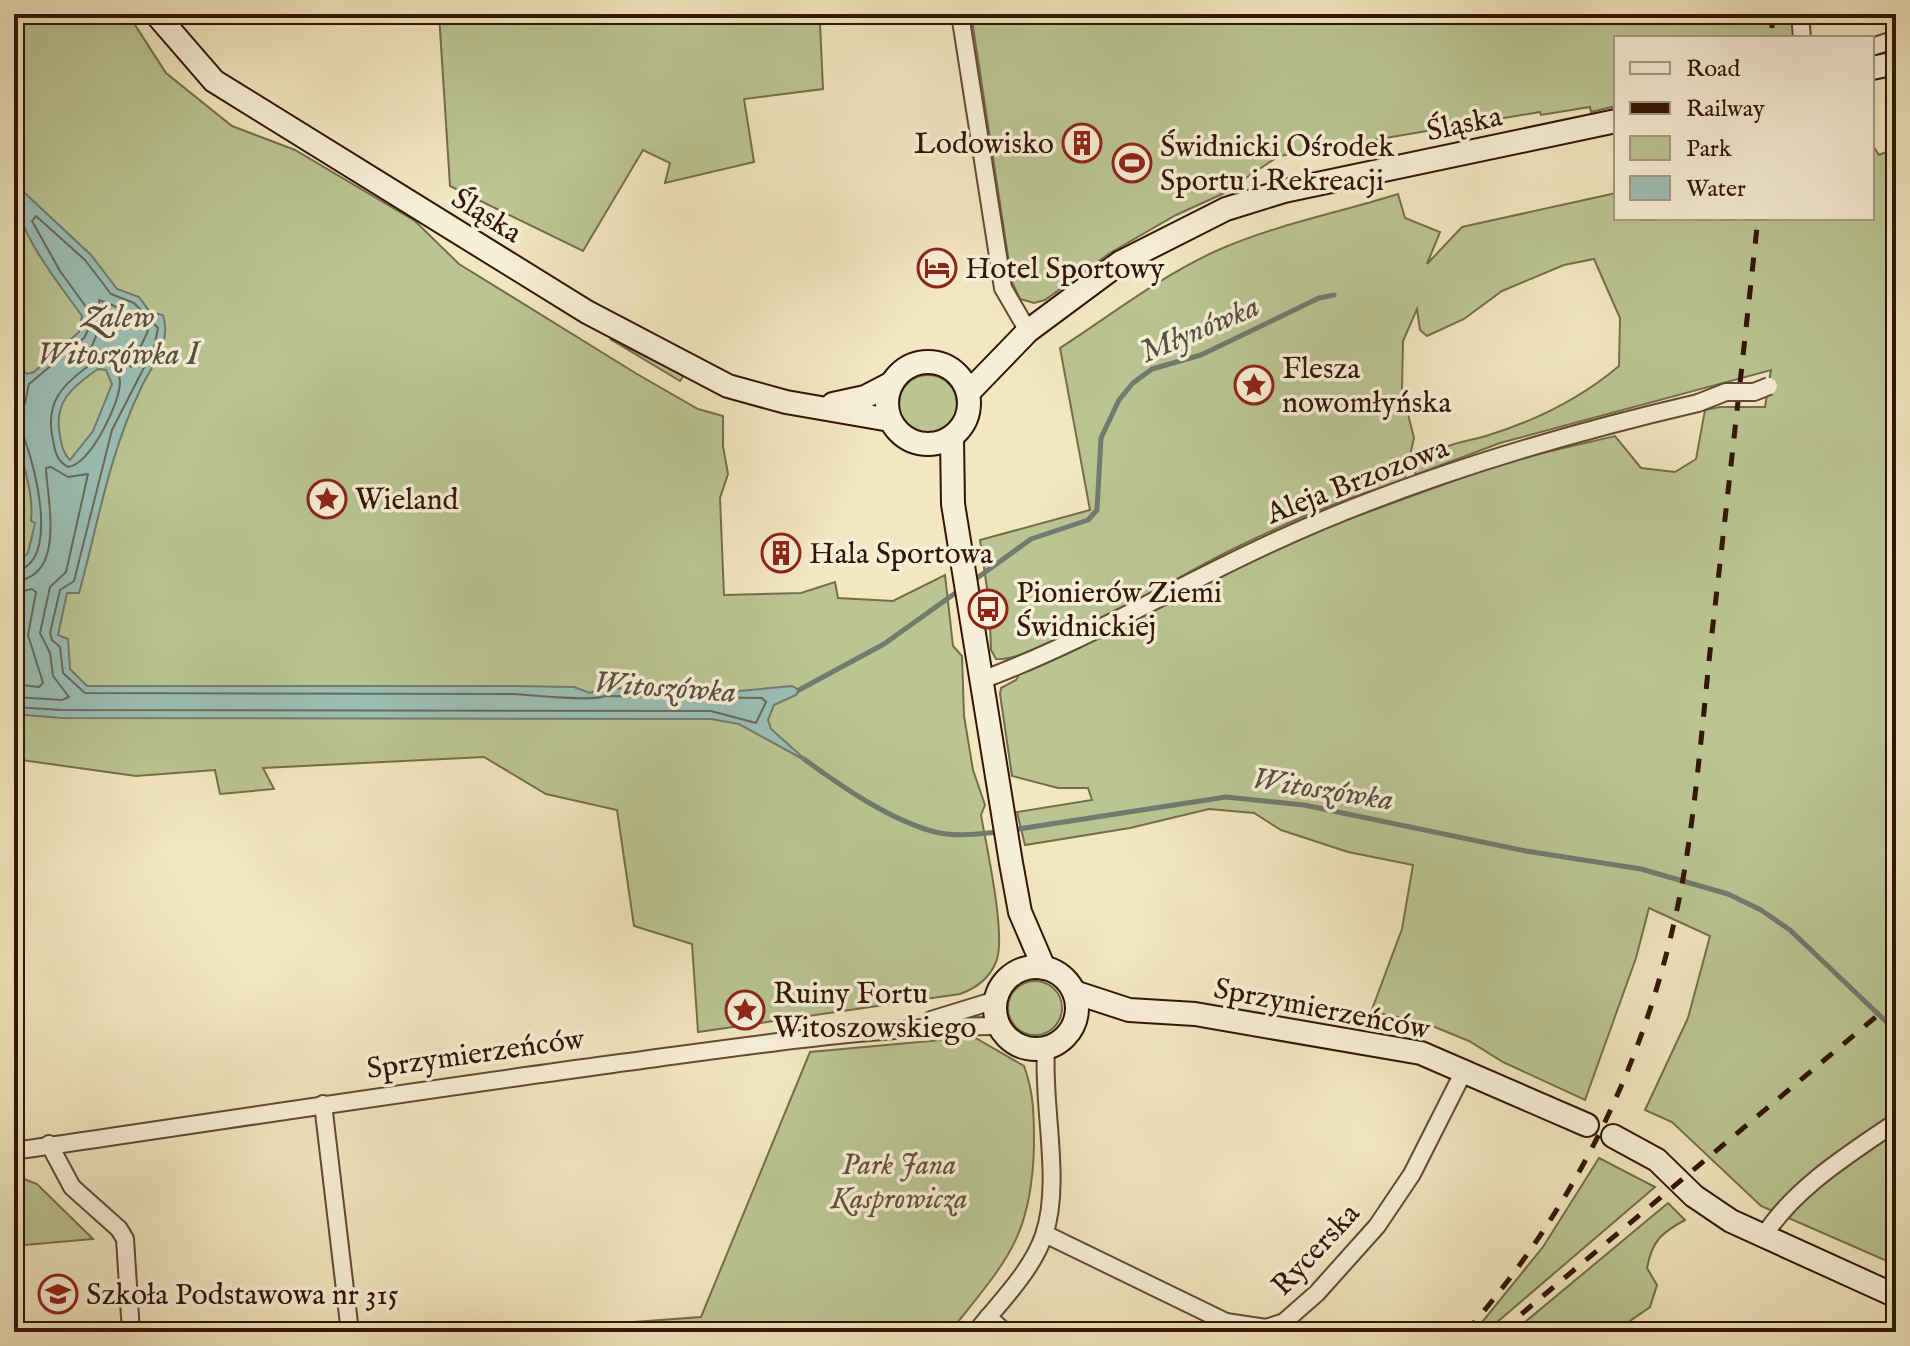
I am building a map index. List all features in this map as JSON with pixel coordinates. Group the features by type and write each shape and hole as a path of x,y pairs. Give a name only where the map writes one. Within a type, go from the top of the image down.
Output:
{"street":[{"name":"Śląska","path":"156,14 214,81 237,97 587,312 728,386 786,402 890,420"},
{"path":"960,14 1003,288 1028,331"},
{"path":"1800,14 1802,36"},
{"path":"1874,46 1896,39"},
{"path":"1874,68 1896,63"},
{"name":"Śląska","path":"952,369 1028,331 1121,262 1226,209 1284,191 1614,121"},
{"name":"Śląska","path":"968,393 1028,331"},
{"path":"921,445 937,444 952,438 967,418 968,393 952,369 939,363 912,365 892,383 886,408 897,431 921,445 953,504"},
{"name":"Śląska","path":"822,406 865,397 892,383"},
{"name":"Aleja Brzozowa","path":"982,680 1045,655 1312,525 1507,454 1698,403 1726,392 1754,392 1769,386"},
{"path":"952,438 953,504 1011,863 1020,912 1044,968"},
{"path":"1017,972 1020,912"},
{"path":"1044,968 1062,977 1074,992 1077,1003 1074,1025 1058,1044 1046,1049 1018,1046 998,1026 996,1000 1000,988 1017,972 1044,968"},
{"name":"Sprzymierzeńców","path":"1074,992 1129,1010 1195,1014 1421,1053 1465,1069 1587,1125"},
{"name":"Sprzymierzeńców","path":"910,1027 996,1000"},
{"name":"Sprzymierzeńców","path":"1074,1025 1129,1010"},
{"name":"Sprzymierzeńców","path":"14,1151 323,1104 910,1027 998,1026"},
{"path":"976,1332 1033,1258 1045,1234 1051,1191 1046,1049"},
{"name":"Rycerska","path":"1045,1234 1226,1322 1266,1328 1284,1322 1302,1308 1377,1226 1412,1174 1465,1069"},
{"path":"323,1104 350,1332"},
{"path":"1763,1237 1795,1198 1820,1175 1896,1122"},
{"path":"1613,1136 1657,1160 1694,1196 1731,1221 1896,1296"},
{"path":"49,1144 72,1187 119,1229 125,1239 131,1332"},
{"path":"988,1317 1005,1332"}],"green space":[{"path":"14,14 128,14 166,73 232,126 295,150 415,221 459,264 637,374 698,409 723,416 723,446 728,474 720,498 724,595 801,593 835,582 838,598 893,601 945,575 953,646 962,656 964,716 973,770 985,805 981,815 997,913 999,950 986,978 960,994 698,1032 692,944 634,926 617,810 546,794 484,757 263,768 274,789 220,794 215,770 136,776 14,759"},
{"path":"439,14 876,14 820,23 823,89 744,99 754,162 665,183 670,163 643,150 583,251 450,186"},
{"name":"Świdnicki Ośrodek Sportu i Rekreacji","path":"971,14 1793,14 1795,36 1614,36 1614,106 1591,112 1590,107 1541,115 1540,112 1279,156 1240,182 1240,186 1176,215 1110,253 1045,300 1034,303 1020,299 1012,282"},
{"path":"1874,147 1879,155 1896,148 1896,1265 1761,1206 1672,1122 1645,1110 1688,1018 1710,936 1649,908 1636,958 1585,1100 1503,1062 1469,1041 1420,1021 1371,1012 1402,929 1413,865 1348,852 1281,830 1254,813 1209,809 1130,828 1025,845 1017,812 1092,800 1088,788 1058,788 1012,776 1000,694 1001,688 1016,680 1022,670 1316,531 1508,461 1615,436 1641,468 1675,472 1696,459 1705,410 1765,407 1771,370 1500,443 1415,475 1417,463 1433,452 1539,416 1589,389 1619,366 1620,318 1594,259 1564,265 1502,291 1464,319 1427,336 1420,330 1417,309 1403,341 1402,390 1414,438 1404,482 1339,502 1296,520 1233,549 1076,631 1015,656 996,659 991,650 990,623 996,622 995,610 990,609 980,540 1090,510 1060,348 1196,261 1238,242 1283,227 1398,194 1405,218 1440,232 1427,264 1462,227 1614,193 1614,220 1874,220"},
{"path":"610,339 684,375 680,381"},
{"path":"928,375 949,383 957,404 949,425 928,433 907,425 899,404 907,383"},
{"path":"1035,981 1054,989 1062,1008 1054,1027 1035,1035 1016,1027 1008,1008 1016,989"},
{"name":"Park Jana Kasprowicza","path":"974,1037 1024,1066 1033,1114 1032,1177 1028,1204 1012,1248 950,1332 497,1332 701,1317 810,1052"},
{"path":"1599,1158 1655,1187 1489,1329 1474,1332 1543,1247"},
{"path":"14,1175 37,1184 93,1239 14,1246"},
{"path":"1668,1203 1685,1220 1664,1234 1652,1251 1647,1268 1657,1285 1650,1307 1614,1332 1513,1332"}],"water":[{"name":"Zalew Witoszówka I","path":"14,183 91,255 117,289 139,297 150,312 163,315 165,325 160,353 120,438 79,593 67,593 58,635 68,639 70,669 87,686 514,686 574,687 590,693 601,688 739,691 792,686 799,690 796,695 774,705 768,720 771,729 808,762 739,724 711,719 62,718 14,714 14,566 28,553 35,523 31,521 29,487 18,439 16,406 21,390 14,383 14,363 27,374 34,372 79,332 82,316 28,236 16,201","holes":["98,369 106,370 112,384 93,431 70,460 64,452 60,436 59,414 62,405 80,382"]}],"waterway":[{"name":"Witoszówka","path":"14,27 18,14"},
{"name":"Młynówka","path":"973,581 1031,539 1088,520 1097,510 1101,438 1119,400 1133,383 1152,369 1201,355 1319,298 1334,295"},
{"name":"Młynówka","path":"799,690 884,644 961,589"},
{"name":"Witoszówka","path":"804,759 867,802 918,827 966,835 998,832"},
{"name":"Witoszówka","path":"1012,830 1226,797 1304,805 1526,851 1641,869 1728,894 1761,910 1790,930 1896,1031"}],"railway":[{"path":"1772,14 1772,36"},
{"path":"1466,1332 1507,1282 1577,1176 1631,1063 1669,942 1683,879 1696,787 1758,220"},
{"path":"1500,1332 1896,1000"}],"place":[{"name":"Lodowisko","path":"1082,143"},
{"name":"Świdnicki Ośrodek Sportu i Rekreacji","path":"1132,163"},
{"name":"Hotel Sportowy","path":"937,268"},
{"name":"Flesza nowomłyńska","path":"1254,385"},
{"name":"Wieland","path":"327,499"},
{"name":"Hala Sportowa","path":"781,553"},
{"name":"Pionierów Ziemi Świdnickiej","path":"988,609"},
{"name":"Ruiny Fortu Witoszowskiego","path":"745,1010"},
{"name":"Szkoła Podstawowa nr 315","path":"58,1294"}]}
